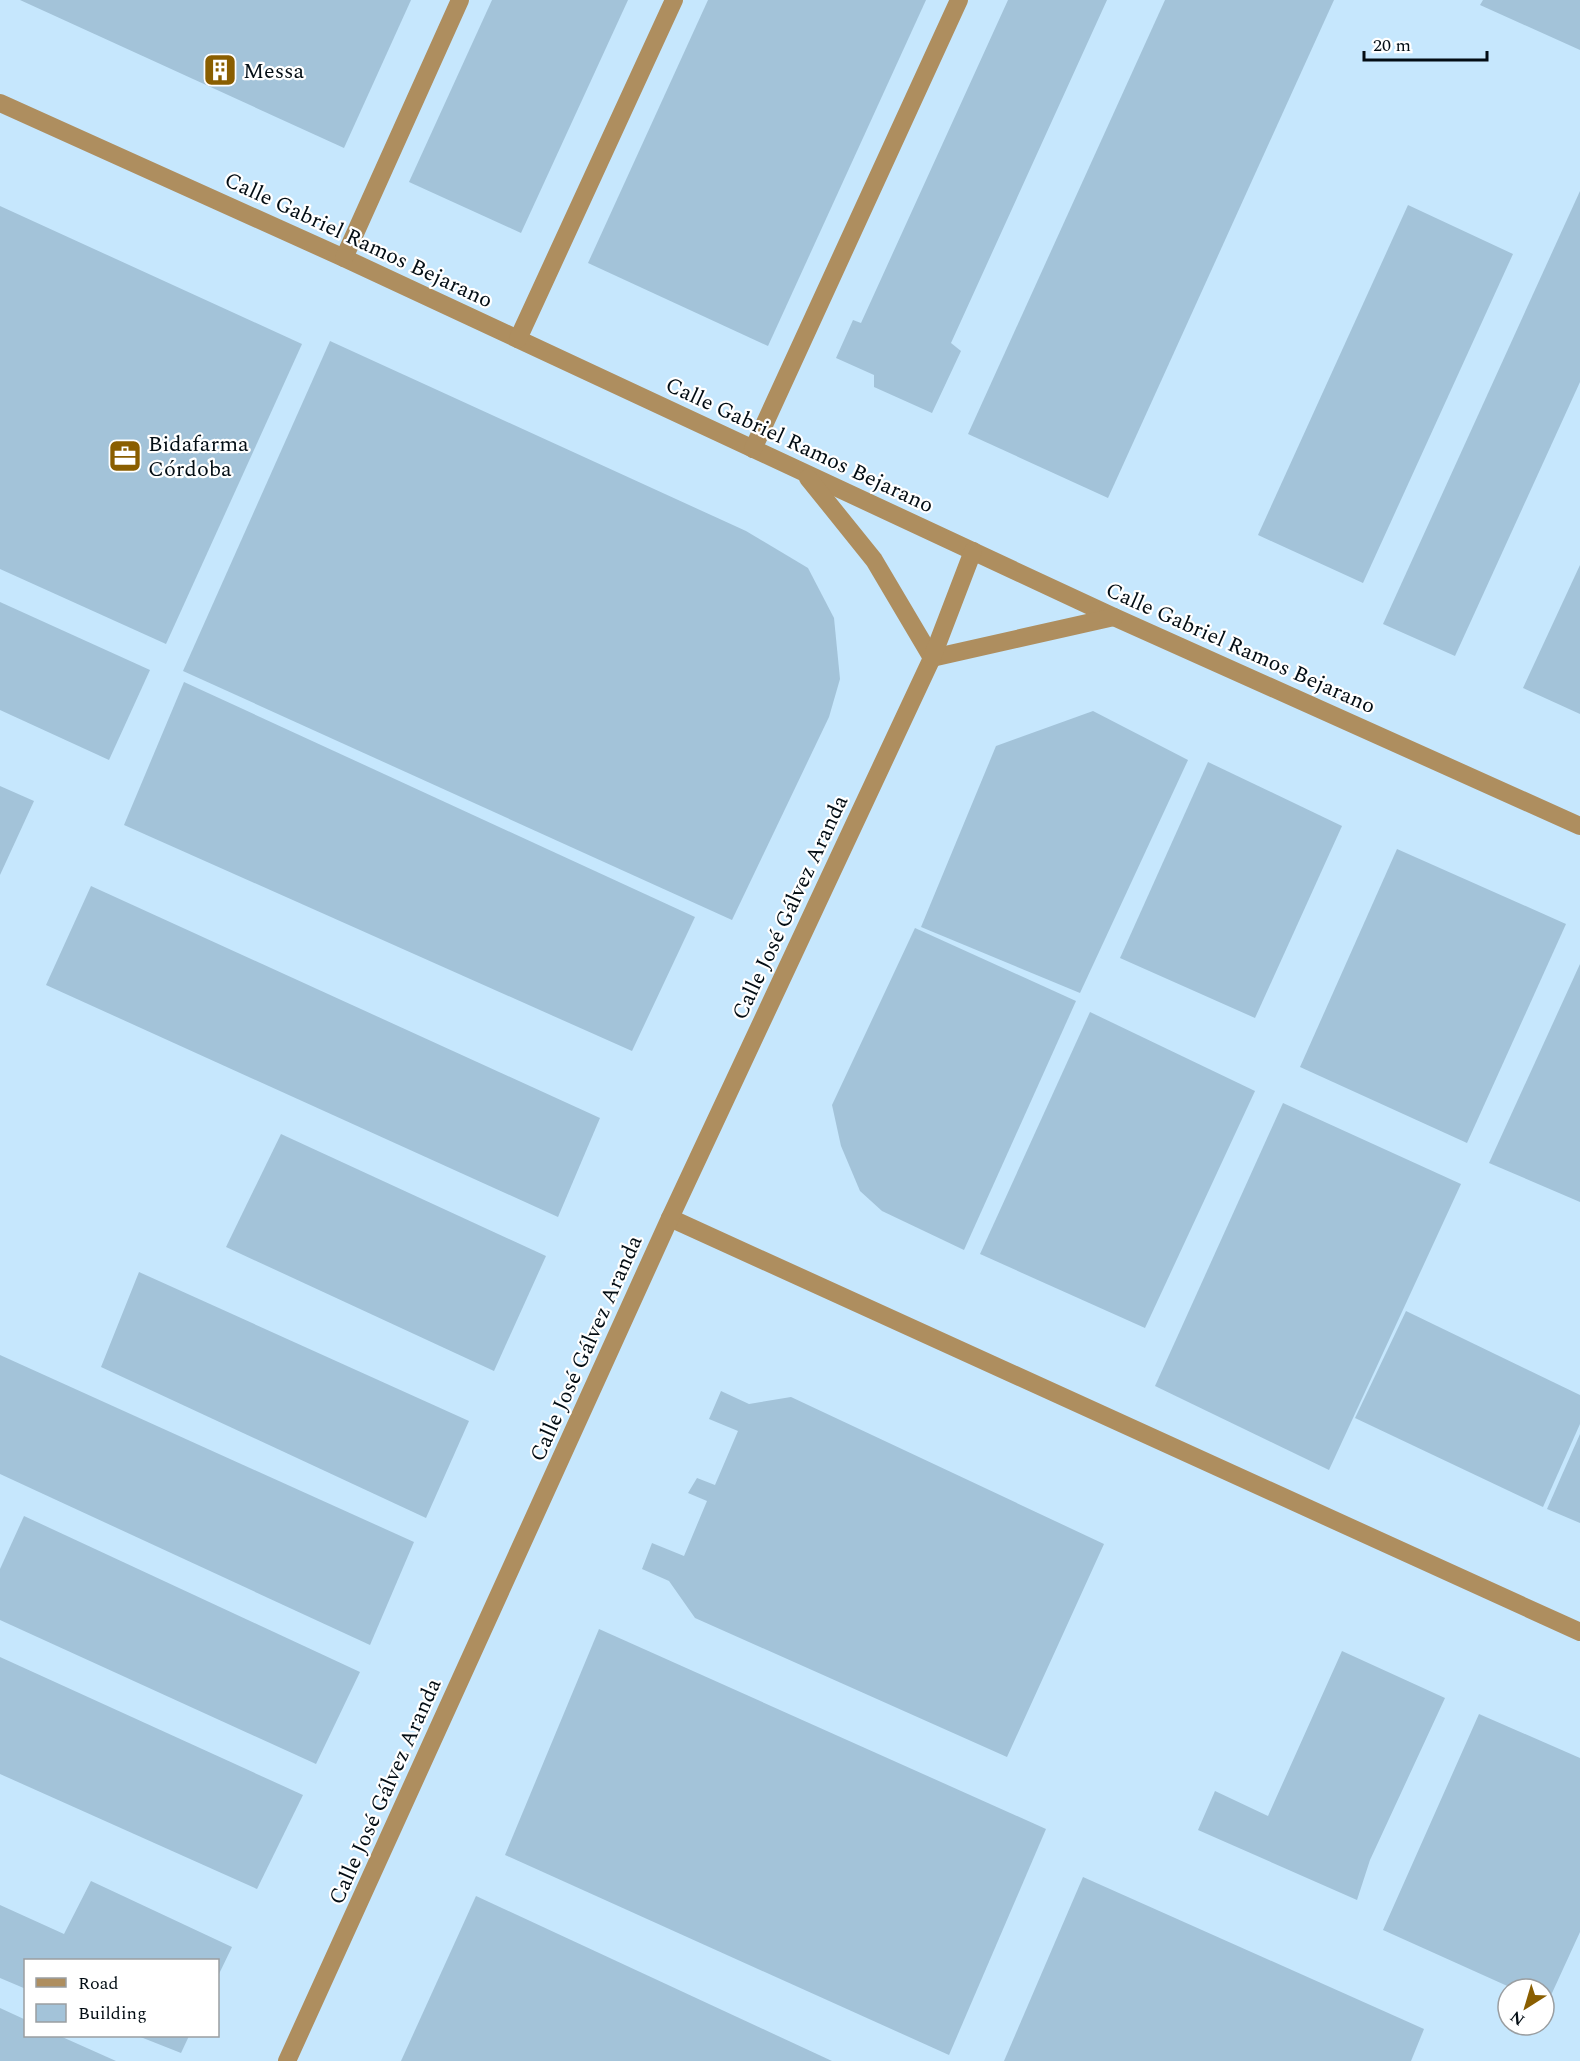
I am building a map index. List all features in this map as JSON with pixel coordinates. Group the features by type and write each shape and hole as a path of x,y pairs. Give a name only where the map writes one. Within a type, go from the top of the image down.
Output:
{"street":[{"path":"344,258 460,0"},
{"path":"518,339 674,0"},
{"path":"753,450 958,0"},
{"name":"Calle Gabriel Ramos Bejarano","path":"0,103 344,258 1114,617 1580,826"},
{"path":"805,474 874,560 932,658 1114,617"},
{"name":"Calle José Gálvez Aranda","path":"287,2061 670,1218 932,658 973,551"},
{"path":"670,1218 1580,1632"}],"building":[{"path":"20,0 411,0 344,148"},
{"path":"492,0 628,0 521,233 409,182"},
{"path":"708,0 926,0 768,346 588,263"},
{"path":"1008,0 1107,0 951,343 961,351 932,413 874,387 874,375 836,358 853,320 861,323"},
{"path":"1165,0 1334,0 1108,498 968,434"},
{"path":"1483,0 1580,0 1580,50 1480,5"},
{"path":"1580,191 1580,382 1455,656 1383,624"},
{"path":"1408,205 1513,254 1363,583 1258,535"},
{"name":"Bidafarma Córdoba","path":"0,206 302,344 166,644 0,569"},
{"path":"330,341 746,531 808,568 834,618 840,679 829,717 732,920 183,671"},
{"path":"1580,565 1580,714 1523,688"},
{"path":"0,602 150,670 109,760 0,710"},
{"path":"184,682 695,917 632,1051 124,825"},
{"path":"1093,711 1188,760 1080,993 921,927 996,746"},
{"path":"1208,762 1342,826 1255,1018 1120,958"},
{"path":"0,786 34,801 0,875"},
{"path":"1397,849 1566,924 1467,1143 1300,1067"},
{"path":"91,886 600,1118 558,1217 46,985"},
{"path":"915,928 1076,1001 964,1250 882,1211 860,1191 841,1146 832,1105"},
{"path":"1580,964 1580,1202 1489,1163"},
{"path":"1090,1012 1255,1091 1145,1328 980,1254"},
{"path":"1283,1103 1461,1184 1329,1470 1155,1386"},
{"path":"281,1134 546,1256 494,1371 226,1247"},
{"path":"139,1272 469,1421 426,1518 101,1367"},
{"path":"1406,1311 1580,1395 1580,1424 1543,1507 1355,1418"},
{"path":"0,1355 414,1542 370,1645 0,1474"},
{"path":"721,1391 749,1404 791,1397 1104,1544 1007,1757 695,1618 669,1581 642,1569 652,1543 684,1556 707,1501 688,1493 697,1478 715,1485 738,1431 709,1419"},
{"path":"1580,1434 1580,1523 1547,1509"},
{"path":"24,1516 360,1672 316,1764 0,1620 0,1569"},
{"path":"599,1629 1046,1829 949,2055 505,1855"},
{"path":"1342,1651 1445,1698 1370,1860 1357,1900 1198,1830 1215,1791 1268,1816"},
{"path":"0,1657 303,1795 257,1889 0,1774"},
{"path":"1479,1714 1580,1758 1580,1932 1556,1984 1556,1977 1496,1977 1496,1981 1383,1930"},
{"path":"1083,1877 1424,2029 1411,2061 1004,2061"},
{"path":"91,1881 232,1947 219,1974 219,1959 24,1959 24,1988 0,1978 0,1905 64,1934"},
{"path":"476,1896 832,2061 401,2061"},
{"path":"0,2008 24,2019 24,2037 62,2037 116,2061 0,2061"},
{"path":"141,2037 189,2037 181,2053"}],"place":[{"name":"Messa","path":"220,70"},
{"name":"Bidafarma Córdoba","path":"125,456"}]}
